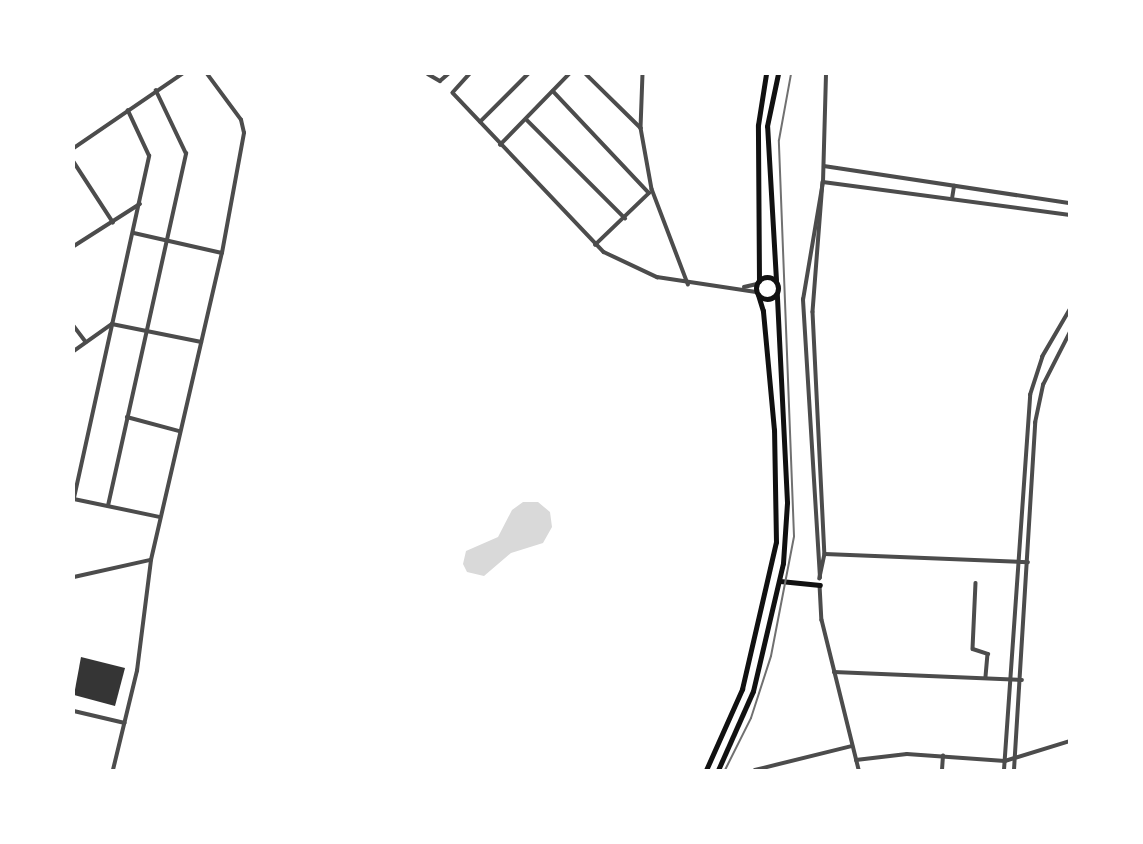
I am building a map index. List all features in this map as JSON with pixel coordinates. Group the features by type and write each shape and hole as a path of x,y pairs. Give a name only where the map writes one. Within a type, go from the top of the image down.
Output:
{"highway":[{"path":"706,771 742,689 776,542 774,429 764,311 757,293 758,125 766,74"},
{"path":"718,771 753,691 780,581 787,502 768,126 778,74"},
{"path":"757,283 769,277 776,280"},
{"path":"757,293 768,300 777,294"},
{"path":"780,581 820,581"}],"street":[{"path":"74,148 183,74"},
{"path":"113,771 125,723 160,517 222,253 243,125 207,74"},
{"path":"428,74 440,81 447,74"},
{"path":"470,74 453,93 595,245 636,270 688,284 742,287 757,283"},
{"path":"480,122 528,74"},
{"path":"500,145 569,74"},
{"path":"586,74 641,128"},
{"path":"642,74 641,128 651,191 688,284"},
{"path":"820,581 825,554 813,312 824,166 826,74"},
{"path":"108,506 186,154 156,91"},
{"path":"553,91 651,191"},
{"path":"128,111 149,156 141,204 74,498 160,517"},
{"path":"527,120 625,218"},
{"path":"74,162 113,222"},
{"path":"824,166 1069,203"},
{"path":"823,182 1069,215"},
{"path":"823,182 803,300 822,620 859,771"},
{"path":"951,200 954,186"},
{"path":"595,245 651,191"},
{"path":"74,246 141,204"},
{"path":"134,233 222,253"},
{"path":"742,287 757,293"},
{"path":"1004,771 1013,679 1030,395 1042,357 1069,309"},
{"path":"74,351 112,324 201,342"},
{"path":"74,326 86,342"},
{"path":"1014,771 1038,405 1049,369 1069,332"},
{"path":"127,417 179,431"},
{"path":"825,554 1028,562"},
{"path":"74,577 151,560"},
{"path":"976,583 973,649 988,654 986,678"},
{"path":"834,672 1022,680"},
{"path":"74,711 125,723"},
{"path":"856,760 907,754 1005,761 1069,741"},
{"path":"755,771 852,746"},
{"path":"943,756 943,771"}],"shaded area":[{"path":"523,502 538,502 550,512 552,527 543,543 511,553 484,576 467,572 463,564 466,551 498,537 512,510"}],"building":[{"path":"81,657 125,668 115,706 74,695"}],"tram line":[{"path":"725,770 751,718 771,656 794,536 779,140 791,74"}]}
